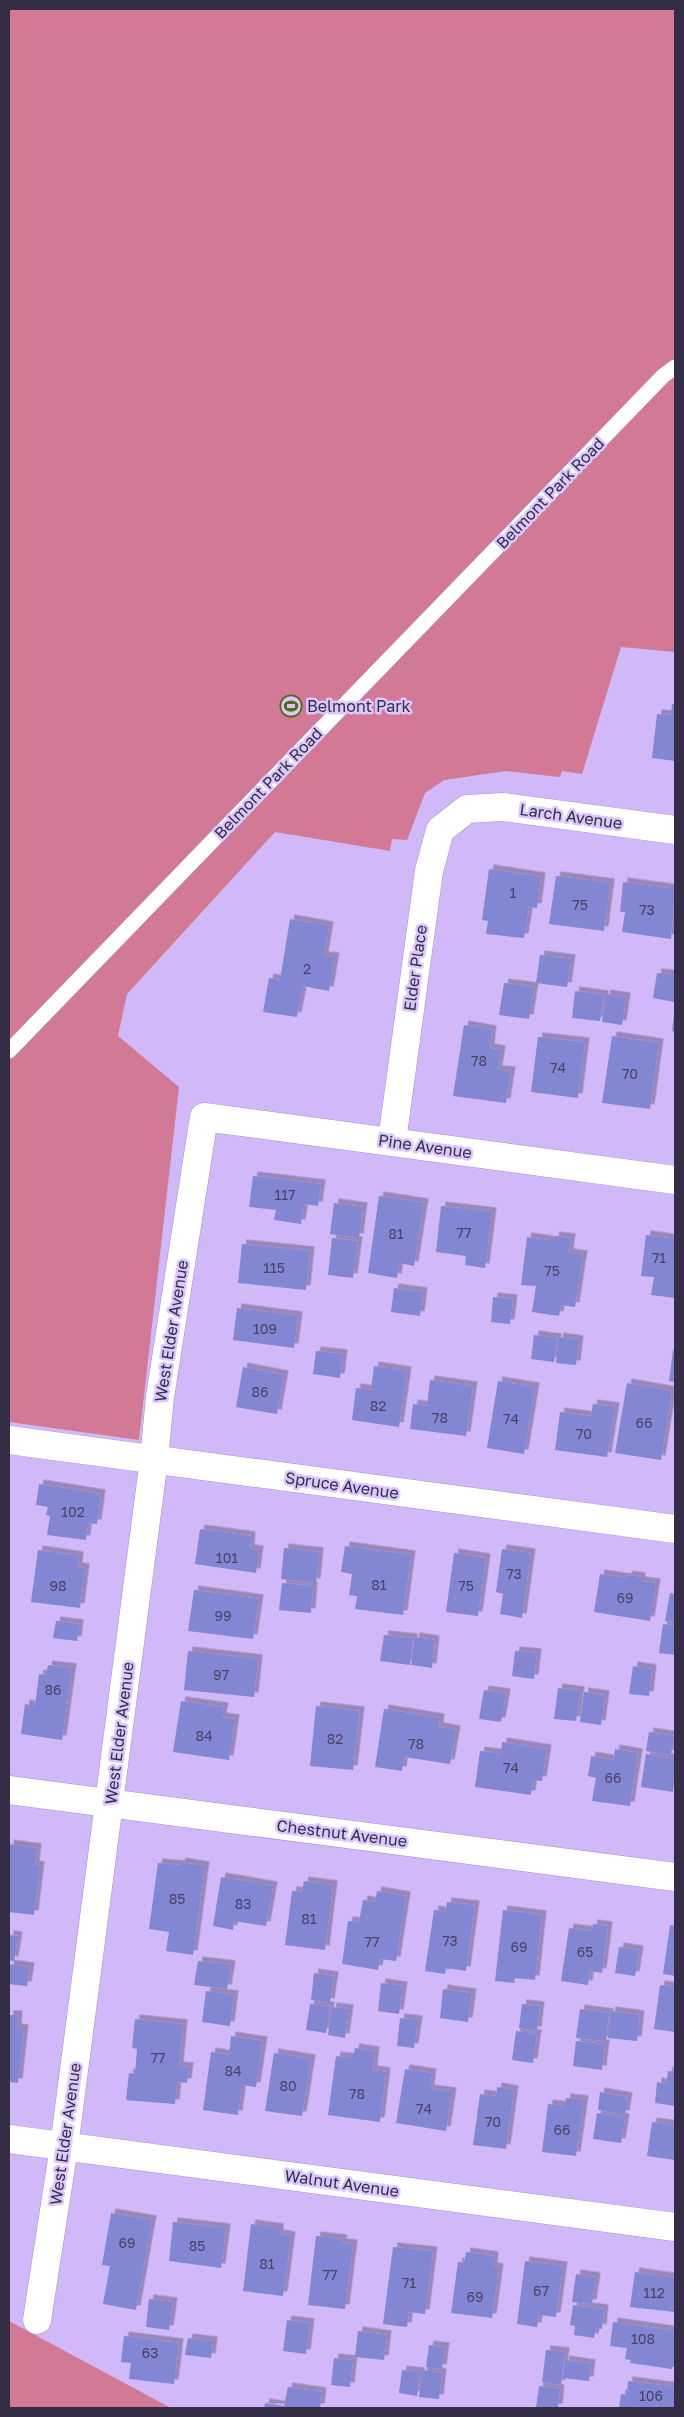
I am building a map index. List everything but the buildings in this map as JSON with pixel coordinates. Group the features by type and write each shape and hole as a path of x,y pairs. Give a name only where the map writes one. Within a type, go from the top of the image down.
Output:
{"street":[{"name":"Larch Avenue","path":"467,809 503,807 675,830"},
{"name":"Elder Place","path":"392,1141 428,871 440,830 467,809"},
{"name":"Pine Avenue","path":"199,1146 204,1117 675,1180"},
{"name":"West Elder Avenue","path":"38,2320 64,2147 110,1803 154,1459 160,1397 199,1146"},
{"name":"Spruce Avenue","path":"9,1440 675,1529"},
{"name":"Chestnut Avenue","path":"9,1790 675,1876"},
{"name":"Walnut Avenue","path":"9,2139 675,2227"}],"lane":[{"name":"Belmont Park Road","path":"9,1051 656,383 675,367"}],"shaded area":[{"name":"Belmont Park","path":"9,9 675,9 675,652 621,647 582,774 562,771 560,777 506,771 444,780 425,793 407,840 392,839 390,851 275,832 127,994 118,1036 179,1087 139,1440 9,1422"},
{"path":"9,2321 171,2408 9,2408"}],"place":[{"name":"Belmont Park","path":"291,706"}]}
